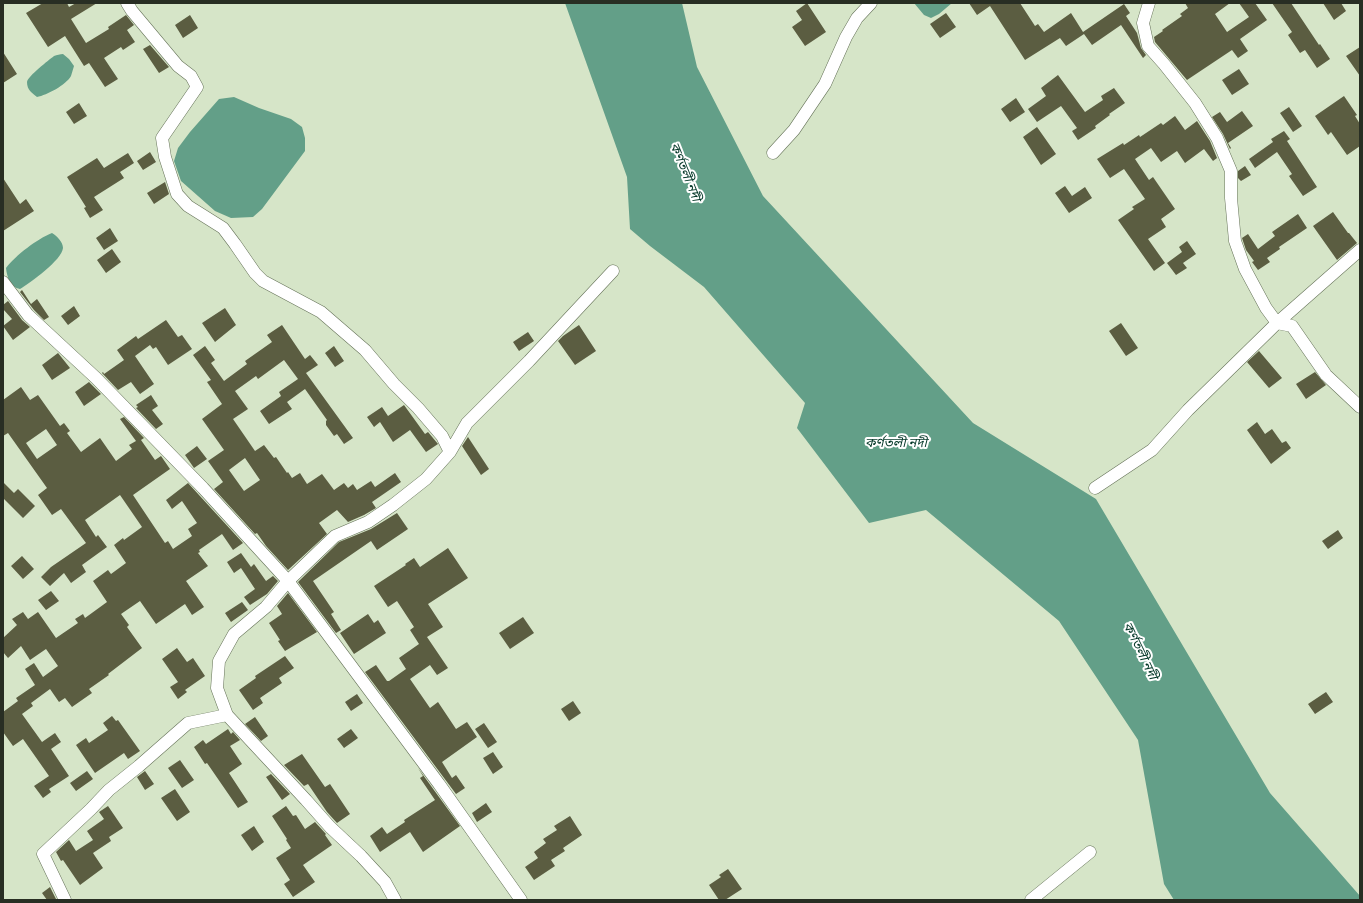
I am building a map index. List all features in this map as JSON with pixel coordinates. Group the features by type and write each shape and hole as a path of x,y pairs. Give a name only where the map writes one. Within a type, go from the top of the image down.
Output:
{"street":[{"path":"127,3 178,66 191,76 197,87 162,138 165,158 177,194 188,206 223,228 255,273 263,281 321,312 365,350 442,436 450,452"},
{"path":"772,153 794,130 825,84 856,18 871,3"},
{"path":"1149,3 1143,22 1148,46 1194,103 1217,138 1231,171 1231,198 1235,241 1245,269 1266,308 1277,323 1292,326 1326,375 1360,406"},
{"path":"1095,488 1152,450 1188,410 1277,323 1360,250"},
{"path":"395,900 385,882 361,856 330,827 227,715 217,688 219,661 234,634 266,607 288,581 335,536 368,522 393,505 426,479 450,452 467,423 613,271"},
{"path":"3,282 28,315 96,378 203,488 288,581 439,784 521,900"},
{"path":"65,900 43,854 109,790 188,723 227,715"},
{"path":"1030,900 1090,852"}],"water":[{"name":"কর্ণতলী নদী","path":"565,3 682,3 697,67 763,196 973,423 1096,499 1270,793 1360,896 1360,900 1174,900 1164,884 1138,740 1059,621 926,510 869,523 797,428 805,403 704,287 630,229 627,177"},
{"path":"914,3 952,3 939,14 931,18 924,15"},
{"path":"63,54 74,66 71,76 65,83 56,89 37,97 32,93 27,85 28,79 54,56"},
{"path":"234,97 259,108 291,119 302,127 305,138 305,151 262,209 253,217 231,218 215,211 181,181 174,161 178,148 219,99"},
{"path":"52,233 59,239 63,246 57,259 45,271 20,289 11,284 6,268 27,248"}],"building":[{"path":"43,3 67,3 69,7 76,3 97,3 71,19 86,43 109,29 108,27 126,15 134,25 127,30 135,42 123,50 121,47 104,58 118,79 105,87 89,63 84,66 65,36 48,47 26,13"},
{"path":"807,3 826,32 805,46 792,27 802,20 796,11"},
{"path":"969,3 1020,3 1035,26 1038,24 1044,32 1071,13 1083,32 1124,4 1130,13 1126,16 1137,33 1141,48 1146,55 1143,58 1121,25 1092,45 1084,34 1066,46 1060,38 1025,60 990,6 977,15"},
{"path":"1185,3 1230,3 1215,14 1227,32 1249,17 1239,3 1255,3 1267,20 1240,39 1248,51 1238,58 1232,50 1187,80 1155,42 1154,37 1182,16 1180,14 1188,8"},
{"path":"1272,3 1291,3 1330,59 1317,68 1305,50 1300,53 1288,35 1292,32"},
{"path":"1323,3 1341,3 1346,11 1334,20"},
{"path":"946,13 956,27 940,38 930,24"},
{"path":"190,15 198,28 183,38 175,25"},
{"path":"150,45 169,67 159,73 143,49"},
{"path":"1360,47 1360,76 1346,56"},
{"path":"3,52 17,74 3,83"},
{"path":"1239,69 1249,84 1232,95 1222,80"},
{"path":"1058,75 1085,112 1103,100 1101,96 1114,88 1125,103 1095,126 1096,128 1078,140 1072,131 1077,128 1061,106 1037,122 1028,109 1046,96 1041,88"},
{"path":"1344,96 1357,115 1355,116 1360,124 1360,146 1347,155 1331,132 1328,135 1315,116"},
{"path":"1016,98 1025,112 1010,122 1001,109"},
{"path":"79,103 87,116 74,124 66,112"},
{"path":"1289,107 1302,126 1293,132 1280,113"},
{"path":"1242,111 1253,126 1228,143 1231,148 1230,149 1223,134 1212,117 1220,112 1227,122"},
{"path":"1175,116 1185,130 1197,121 1210,141 1217,158 1213,161 1204,149 1185,163 1177,151 1161,162 1151,148 1135,159 1149,180 1153,177 1175,209 1161,219 1166,227 1148,239 1165,263 1154,271 1118,220 1134,209 1132,207 1145,199 1124,169 1110,178 1097,159 1123,143 1124,145 1139,135 1140,137 1161,123 1163,125"},
{"path":"1037,127 1056,154 1041,165 1023,137"},
{"path":"1284,131 1290,139 1287,141 1317,187 1303,196 1289,176 1292,174 1277,152 1255,168 1249,159 1273,142 1271,139"},
{"path":"150,152 156,162 143,170 137,161"},
{"path":"128,153 134,163 120,172 124,178 94,197 103,210 90,218 84,208 86,207 67,177 97,158 104,168"},
{"path":"1245,166 1251,175 1241,181 1238,178 1238,171"},
{"path":"3,178 20,204 26,199 34,211 3,231"},
{"path":"165,182 169,194 154,204 147,193"},
{"path":"1065,186 1072,196 1085,187 1092,198 1069,213 1055,193"},
{"path":"1333,212 1357,243 1337,260 1313,226"},
{"path":"1298,214 1307,228 1279,247 1280,249 1267,258 1270,262 1258,270 1252,262 1254,261 1246,250 1242,238 1248,234 1258,249 1275,236 1272,232"},
{"path":"110,228 118,241 104,250 96,238"},
{"path":"1187,241 1196,254 1183,263 1187,268 1176,275 1167,263 1182,252 1179,247"},
{"path":"112,249 121,262 106,273 97,260"},
{"path":"22,290 31,304 37,299 49,317 44,320 34,310 20,292"},
{"path":"8,301 22,320 30,327 13,340 3,326 12,319 3,309 3,305"},
{"path":"74,306 80,316 68,325 61,316"},
{"path":"225,308 236,325 215,342 202,323"},
{"path":"166,320 178,337 182,335 192,349 168,365 156,347 153,349 150,345 135,356 154,384 140,394 131,382 118,390 102,373 103,372 104,374 124,360 117,350 136,336 138,339"},
{"path":"1121,323 1138,348 1126,356 1109,331"},
{"path":"282,325 305,359 310,355 318,365 306,373 353,438 344,444 337,434 334,436 326,425 327,420 305,389 287,402 292,409 269,424 260,411 281,396 279,392 298,379 284,360 258,379 256,376 235,391 248,409 233,419 255,451 264,445 274,458 276,457 292,478 300,473 307,484 322,474 334,490 344,483 348,488 353,484 357,490 371,481 375,487 395,473 401,482 372,502 376,508 364,515 348,522 337,510 319,523 327,534 288,570 266,546 257,533 255,534 214,489 223,482 208,461 224,450 202,419 222,404 207,382 211,380 193,355 205,346 215,360 211,363 224,381 247,364 245,361 272,342 267,335","holes":["245,458 260,480 244,491 229,470"]},
{"path":"579,325 596,351 575,365 558,341"},
{"path":"528,332 534,341 519,351 513,342"},
{"path":"334,346 344,361 335,367 325,353"},
{"path":"1259,351 1282,378 1269,388 1247,362"},
{"path":"58,353 70,368 52,380 42,365"},
{"path":"1315,372 1326,385 1306,399 1296,384"},
{"path":"89,382 101,394 84,406 75,392"},
{"path":"21,387 30,400 38,395 60,426 64,423 70,431 67,433 81,452 100,438 116,461 132,449 129,445 136,441 120,419 124,417 144,438 141,440 155,460 161,456 170,469 133,495 165,543 168,541 173,549 192,536 188,529 197,523 182,501 172,509 166,500 188,483 243,543 233,550 222,534 199,550 200,552 198,553 208,566 186,581 204,607 192,615 185,604 156,624 140,601 121,614 129,625 127,627 142,648 89,689 92,693 72,707 65,698 59,702 50,689 31,703 33,706 22,714 42,742 55,733 61,742 51,749 69,776 49,789 51,792 43,798 34,786 49,776 23,739 13,746 3,732 3,712 18,701 16,698 35,685 25,669 34,663 43,677 58,666 46,649 30,660 21,646 8,658 3,652 3,638 17,625 12,619 23,612 28,619 38,612 56,638 78,623 75,619 83,614 85,618 107,602 93,581 108,570 111,574 126,563 114,545 123,538 124,540 142,527 120,495 85,520 96,537 98,535 107,547 82,565 86,572 71,583 64,573 50,586 41,577 51,567 86,543 61,509 52,515 38,495 47,488 8,433 3,436 3,400","holes":["46,429 57,445 37,459 26,443"]},
{"path":"151,395 158,406 152,410 163,424 156,429 136,408 138,407 136,405"},
{"path":"404,405 425,434 428,432 438,444 426,452 410,430 393,442 380,422 374,427 367,417 382,407 388,416"},
{"path":"1257,422 1265,434 1272,429 1282,443 1286,441 1291,448 1271,464 1247,430"},
{"path":"468,437 489,469 481,475 462,446"},
{"path":"197,446 207,459 194,468 185,455"},
{"path":"3,482 14,493 18,489 35,506 23,518 3,498"},
{"path":"397,513 408,529 377,550 371,541 313,581 334,612 331,614 341,630 336,633 298,582 339,542 371,529"},
{"path":"1338,530 1343,538 1328,549 1322,541"},
{"path":"448,548 468,578 428,604 443,627 427,637 448,668 437,675 430,665 410,679 430,708 438,702 456,729 467,722 477,737 442,762 452,778 456,775 465,788 456,794 365,672 376,665 387,681 389,681 406,669 399,658 419,644 410,630 414,627 397,601 388,607 374,586 414,558 420,567"},
{"path":"241,553 251,567 254,564 266,581 273,576 278,581 267,594 250,605 244,597 255,589 241,568 234,573 227,562"},
{"path":"22,556 34,569 23,579 11,566"},
{"path":"51,591 59,601 46,610 38,600"},
{"path":"288,593 317,632 285,651 269,623 282,614 277,606"},
{"path":"242,602 248,610 231,622 225,613"},
{"path":"368,614 374,623 378,620 386,633 354,654 340,633"},
{"path":"523,617 534,633 510,649 499,633"},
{"path":"177,648 187,662 193,658 205,676 185,690 187,692 178,699 170,687 178,682 162,659"},
{"path":"285,656 294,668 279,678 282,683 260,698 263,703 253,710 239,690 256,678 255,676"},
{"path":"1326,692 1333,702 1315,714 1308,704"},
{"path":"357,694 363,703 351,711 345,702"},
{"path":"573,701 581,713 569,721 561,709"},
{"path":"112,716 116,721 118,720 140,751 128,759 124,753 95,773 76,745 86,738 89,743 108,730 103,723"},
{"path":"255,717 268,736 261,741 245,724"},
{"path":"484,723 497,742 488,748 475,729"},
{"path":"228,729 231,734 233,732 240,740 230,746 242,764 229,773 248,802 238,808 194,747 203,740 206,744"},
{"path":"351,729 358,738 344,748 337,739"},
{"path":"493,752 503,767 493,774 483,758"},
{"path":"302,754 325,787 330,784 350,814 337,823 327,812 308,784 304,786 284,765"},
{"path":"180,760 194,780 182,788 168,768"},
{"path":"418,768 460,826 423,852 410,832 380,852 370,836 382,827 387,834 405,822 404,820 435,800 420,778 423,776"},
{"path":"87,771 93,779 76,791 70,783"},
{"path":"145,771 154,784 145,790 137,777"},
{"path":"271,774 290,794 282,800 266,777"},
{"path":"175,789 190,812 177,821 161,798"},
{"path":"486,803 492,812 477,822 472,813"},
{"path":"108,806 123,828 109,837 111,841 93,853 103,868 80,885 63,860 61,861 56,852 69,840 76,851 93,840 87,831 104,819 99,812"},
{"path":"286,806 293,816 296,815 305,829 315,822 326,834 325,835 332,845 303,865 315,882 293,897 284,884 290,880 276,858 291,848 272,816"},
{"path":"570,816 582,835 563,848 565,851 551,860 555,866 534,880 525,867 538,858 534,852 546,843 543,839 557,830 554,826"},
{"path":"254,826 264,842 252,851 241,835"},
{"path":"728,869 742,889 725,900 719,900 709,885 721,877 719,875"},
{"path":"50,887 56,899 54,900 47,900 42,893"}]}
